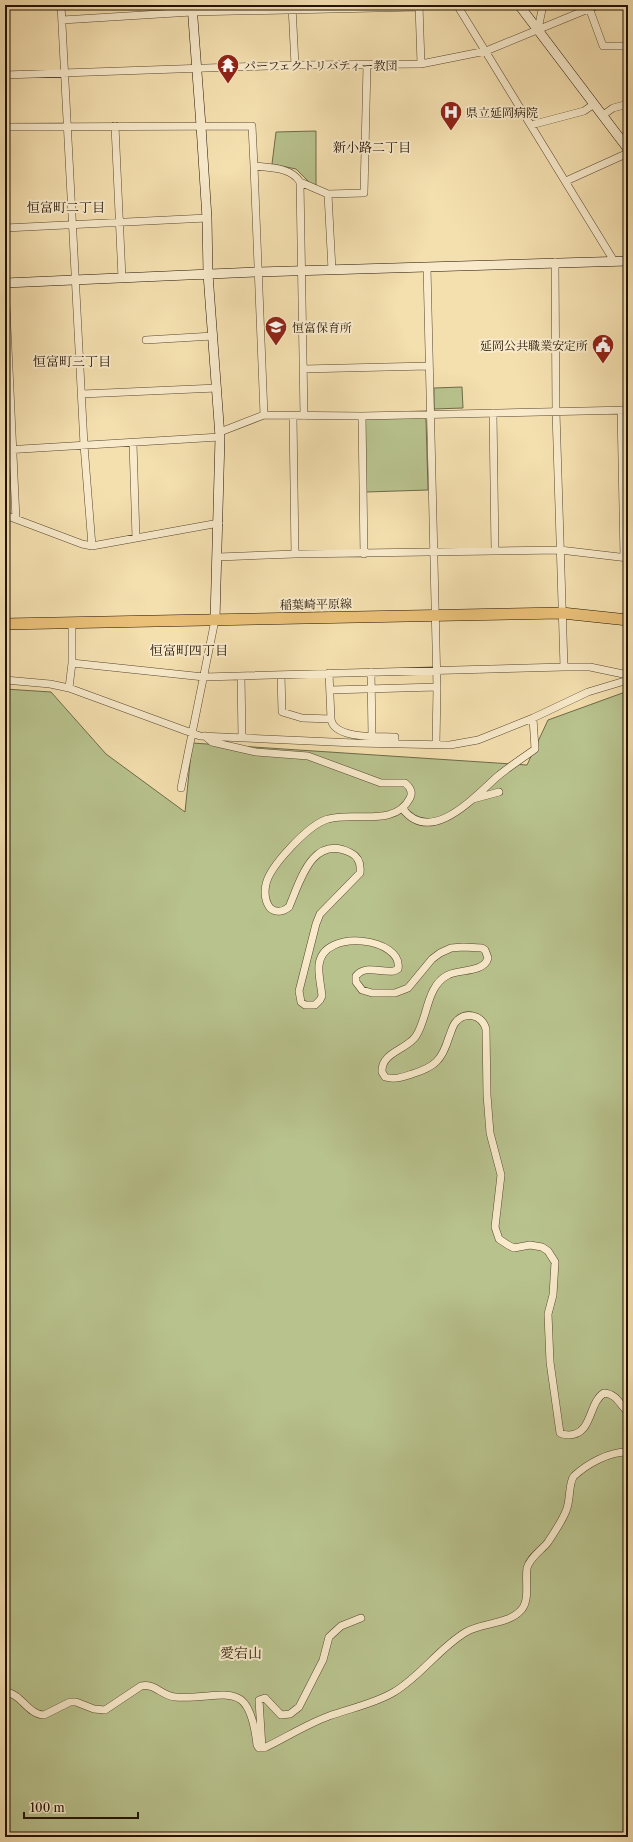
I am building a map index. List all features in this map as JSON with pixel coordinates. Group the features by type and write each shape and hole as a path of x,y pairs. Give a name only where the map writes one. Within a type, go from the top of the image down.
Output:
{"main road":[{"name":"稲葉崎平原線","path":"5,624 562,613 628,620"}],"street":[{"path":"61,5 77,280 84,445 92,546"},
{"path":"457,5 614,261"},
{"path":"520,5 628,149"},
{"path":"538,29 543,5"},
{"path":"5,75 196,68 421,64 486,51 588,7 598,5"},
{"path":"62,20 192,9 419,6 421,64"},
{"path":"292,7 295,66"},
{"path":"588,7 603,46 628,46"},
{"path":"181,788 215,620 219,523 220,434 208,274 207,218 192,9"},
{"path":"300,182 328,194 364,193 367,65"},
{"path":"531,125 584,111 594,104"},
{"path":"603,116 613,108 628,104"},
{"path":"116,126 121,222 122,278"},
{"path":"5,127 252,126 264,415"},
{"path":"566,181 628,153"},
{"path":"254,166 283,169 296,176 300,182 304,416"},
{"path":"328,194 332,270"},
{"path":"5,228 207,218"},
{"path":"16,519 6,348 5,283 258,272 628,261"},
{"path":"555,262 556,412 564,667"},
{"path":"427,267 428,366 437,687 436,744"},
{"path":"146,340 213,336"},
{"path":"303,369 428,366"},
{"path":"82,394 217,388"},
{"path":"5,450 133,443 220,434 264,415 362,416 625,410 626,557 560,550 295,554 218,557"},
{"path":"493,413 495,551"},
{"path":"293,416 295,554"},
{"path":"362,416 364,554"},
{"path":"133,443 136,538"},
{"path":"5,516 82,544 92,546 219,523"},
{"path":"69,688 72,663 72,623"},
{"path":"72,663 204,677 564,667 590,667 628,675"},
{"path":"371,672 372,736"},
{"path":"329,673 330,720 335,727 350,735 395,736 395,744"},
{"path":"281,675 282,712 302,718 330,720"},
{"path":"241,676 242,738"},
{"path":"5,680 50,684 69,688 192,734 242,738 395,744 466,743 533,718 588,692 628,680"},
{"path":"330,690 437,687"},
{"path":"402,808 413,820 434,822 454,814 504,771 536,749 533,718"},
{"path":"205,736 212,742 256,752 308,756 381,783 405,783 409,786 411,795 406,805 394,813 382,816 327,819 318,824 294,843 266,883 265,898 270,908 279,911 285,910 289,907 304,869 312,858 326,851 339,849 354,854 360,861 360,873 320,914 299,986 301,1002 305,1005 315,1005 320,1000 322,996 319,965 326,951 338,943 353,941 366,942 385,948 397,957 398,969 394,971 364,969 359,971 356,976 357,986 362,990 372,993 394,993 408,988 432,959 451,948 476,947 485,950 488,958 485,964 448,975 441,979 432,995 416,1037 410,1044 389,1056 384,1062 382,1072 385,1077 397,1079 424,1070 439,1060 445,1051 454,1024 462,1017 471,1016 482,1020 485,1024 487,1095 490,1133 501,1175 495,1227 499,1239 508,1245 514,1248 530,1245 542,1248 548,1251 555,1262 554,1295 548,1314 550,1362 560,1433 565,1435 573,1435 585,1427 598,1399 604,1393 612,1394 616,1397 628,1412"},
{"path":"471,800 499,792"},
{"path":"262,1748 328,1717 372,1702 392,1693 404,1686 462,1635 478,1628 509,1619 521,1610 526,1600 528,1567 530,1562 547,1543 566,1511 570,1499 570,1481 575,1476 607,1455 619,1452 628,1452"},
{"path":"262,1748 259,1700 265,1698 281,1715 294,1712 299,1707 323,1660 329,1637 341,1626 361,1618"},
{"path":"5,1692 11,1693 34,1712 40,1715 44,1715 70,1702 76,1702 105,1710 141,1686 146,1685 175,1697 218,1694 236,1697 244,1702 249,1708 252,1716 257,1745 259,1748 262,1748"}],"green space":[{"path":"316,131 316,185 310,183 296,169 272,164 276,132"},
{"path":"462,387 463,408 434,409 434,388"},
{"path":"424,417 426,420 428,490 366,492 365,421 367,419"},
{"path":"5,689 51,692 106,754 185,812 192,743 527,765 548,720 628,691 628,1837 5,1837"}],"place":[{"name":"パーフェクトリバティー教団","path":"228,84"},
{"name":"県立延岡病院","path":"451,132"},
{"name":"恒富保育所","path":"276,346"},
{"name":"延岡公共職業安定所","path":"603,364"}],"district":[{"name":"新小路二丁目","path":"372,147"},
{"name":"恒富町二丁目","path":"66,207"},
{"name":"恒富町三丁目","path":"72,361"},
{"name":"恒富町四丁目","path":"189,650"},
{"name":"愛宕山","path":"241,1653"}]}
